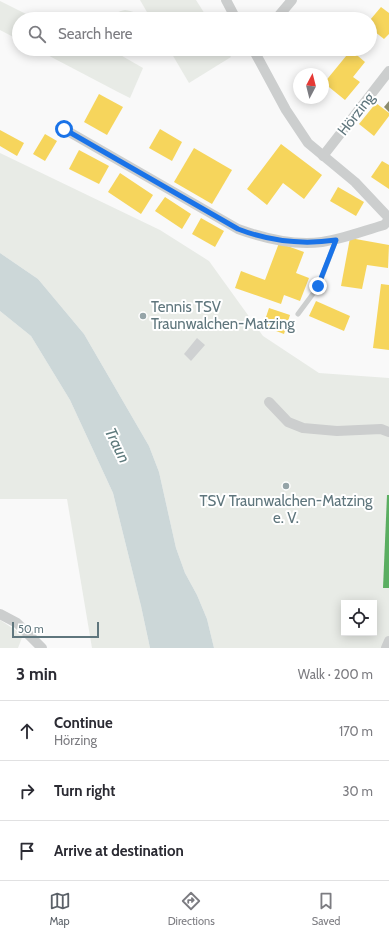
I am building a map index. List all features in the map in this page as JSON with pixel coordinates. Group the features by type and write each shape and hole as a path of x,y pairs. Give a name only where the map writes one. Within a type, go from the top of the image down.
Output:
{"street":[{"path":"226,0 232,12"},
{"path":"282,12 292,0"},
{"path":"64,129 238,229 256,236 306,243 321,242 336,240 384,225 389,219 355,182 308,143 286,110 257,56"},
{"name":"Hörzing","path":"323,156 389,71"},
{"path":"269,402 288,422 303,428 337,431 381,429 389,432"},
{"path":"0,614 16,623 42,648"},
{"path":"386,648 389,641"}],"lane":[{"path":"298,314 318,286 336,240"}],"shaded area":[{"path":"140,0 196,0 204,12 147,12"},
{"path":"0,1 22,12 12,12 12,36 0,30"},
{"path":"125,10 132,12 119,12"},
{"path":"49,56 122,56 143,68 130,98"},
{"path":"173,56 230,56 231,57 189,83"},
{"path":"0,153 160,230 209,261 263,336 319,373 389,378 389,648 214,648 207,619 197,595 185,573 176,548 159,472 149,446 84,334 38,279 0,253"},
{"path":"0,311 31,336 70,400 113,493 150,648 92,648 67,499 0,499"},
{"path":"0,620 23,635 18,648 0,648"}],"water":[{"name":"Traun","path":"0,253 38,279 84,334 149,446 159,472 176,548 185,573 197,595 207,619 214,648 150,648 113,493 70,400 31,336 0,311"}],"building: Homes":[{"path":"381,7 389,13 389,34 384,39 377,34 377,12"},
{"path":"346,56 358,56 365,62 353,77 360,82 345,100 329,87 329,77"},
{"path":"99,94 123,107 107,135 84,122"},
{"path":"376,103 389,113 389,116 374,136 359,124"},
{"path":"160,129 182,142 172,161 149,148"},
{"path":"0,130 24,143 17,156 0,146"},
{"path":"45,134 57,141 45,161 33,154"},
{"path":"281,144 322,175 304,199 283,183 267,205 247,189"},
{"path":"194,148 232,170 212,204 174,182"},
{"path":"79,150 109,166 99,184 69,169"},
{"path":"382,161 389,165 389,189 371,177"},
{"path":"120,173 153,195 141,214 108,192"},
{"path":"338,187 364,202 356,216 330,201"},
{"path":"165,197 191,214 182,229 155,211"},
{"path":"201,218 224,231 215,247 192,234"},
{"path":"350,238 389,245 388,268 367,265 362,289 341,286"},
{"path":"279,243 304,252 296,273 309,278 300,301 284,295 281,304 235,288 241,271 265,280"},
{"path":"381,284 389,285 389,350 373,348"},
{"path":"316,301 350,316 344,331 309,316"},
{"path":"269,308 290,315 284,334 263,326"}],"building: Public":[{"path":"387,495 389,495 389,588 383,588"}],"building: Industry":[{"path":"389,101 389,112 384,107"}],"building: Other":[{"path":"197,338 205,345 191,361 184,354"}],"place":[{"name":"Tennis TSV Traunwalchen-Matzing","path":"143,316"},
{"name":"TSV Traunwalchen-Matzing e. V.","path":"286,486"}],"route":[{"path":"64,129 238,229 256,236 277,240 306,243 336,240 318,286"}]}
